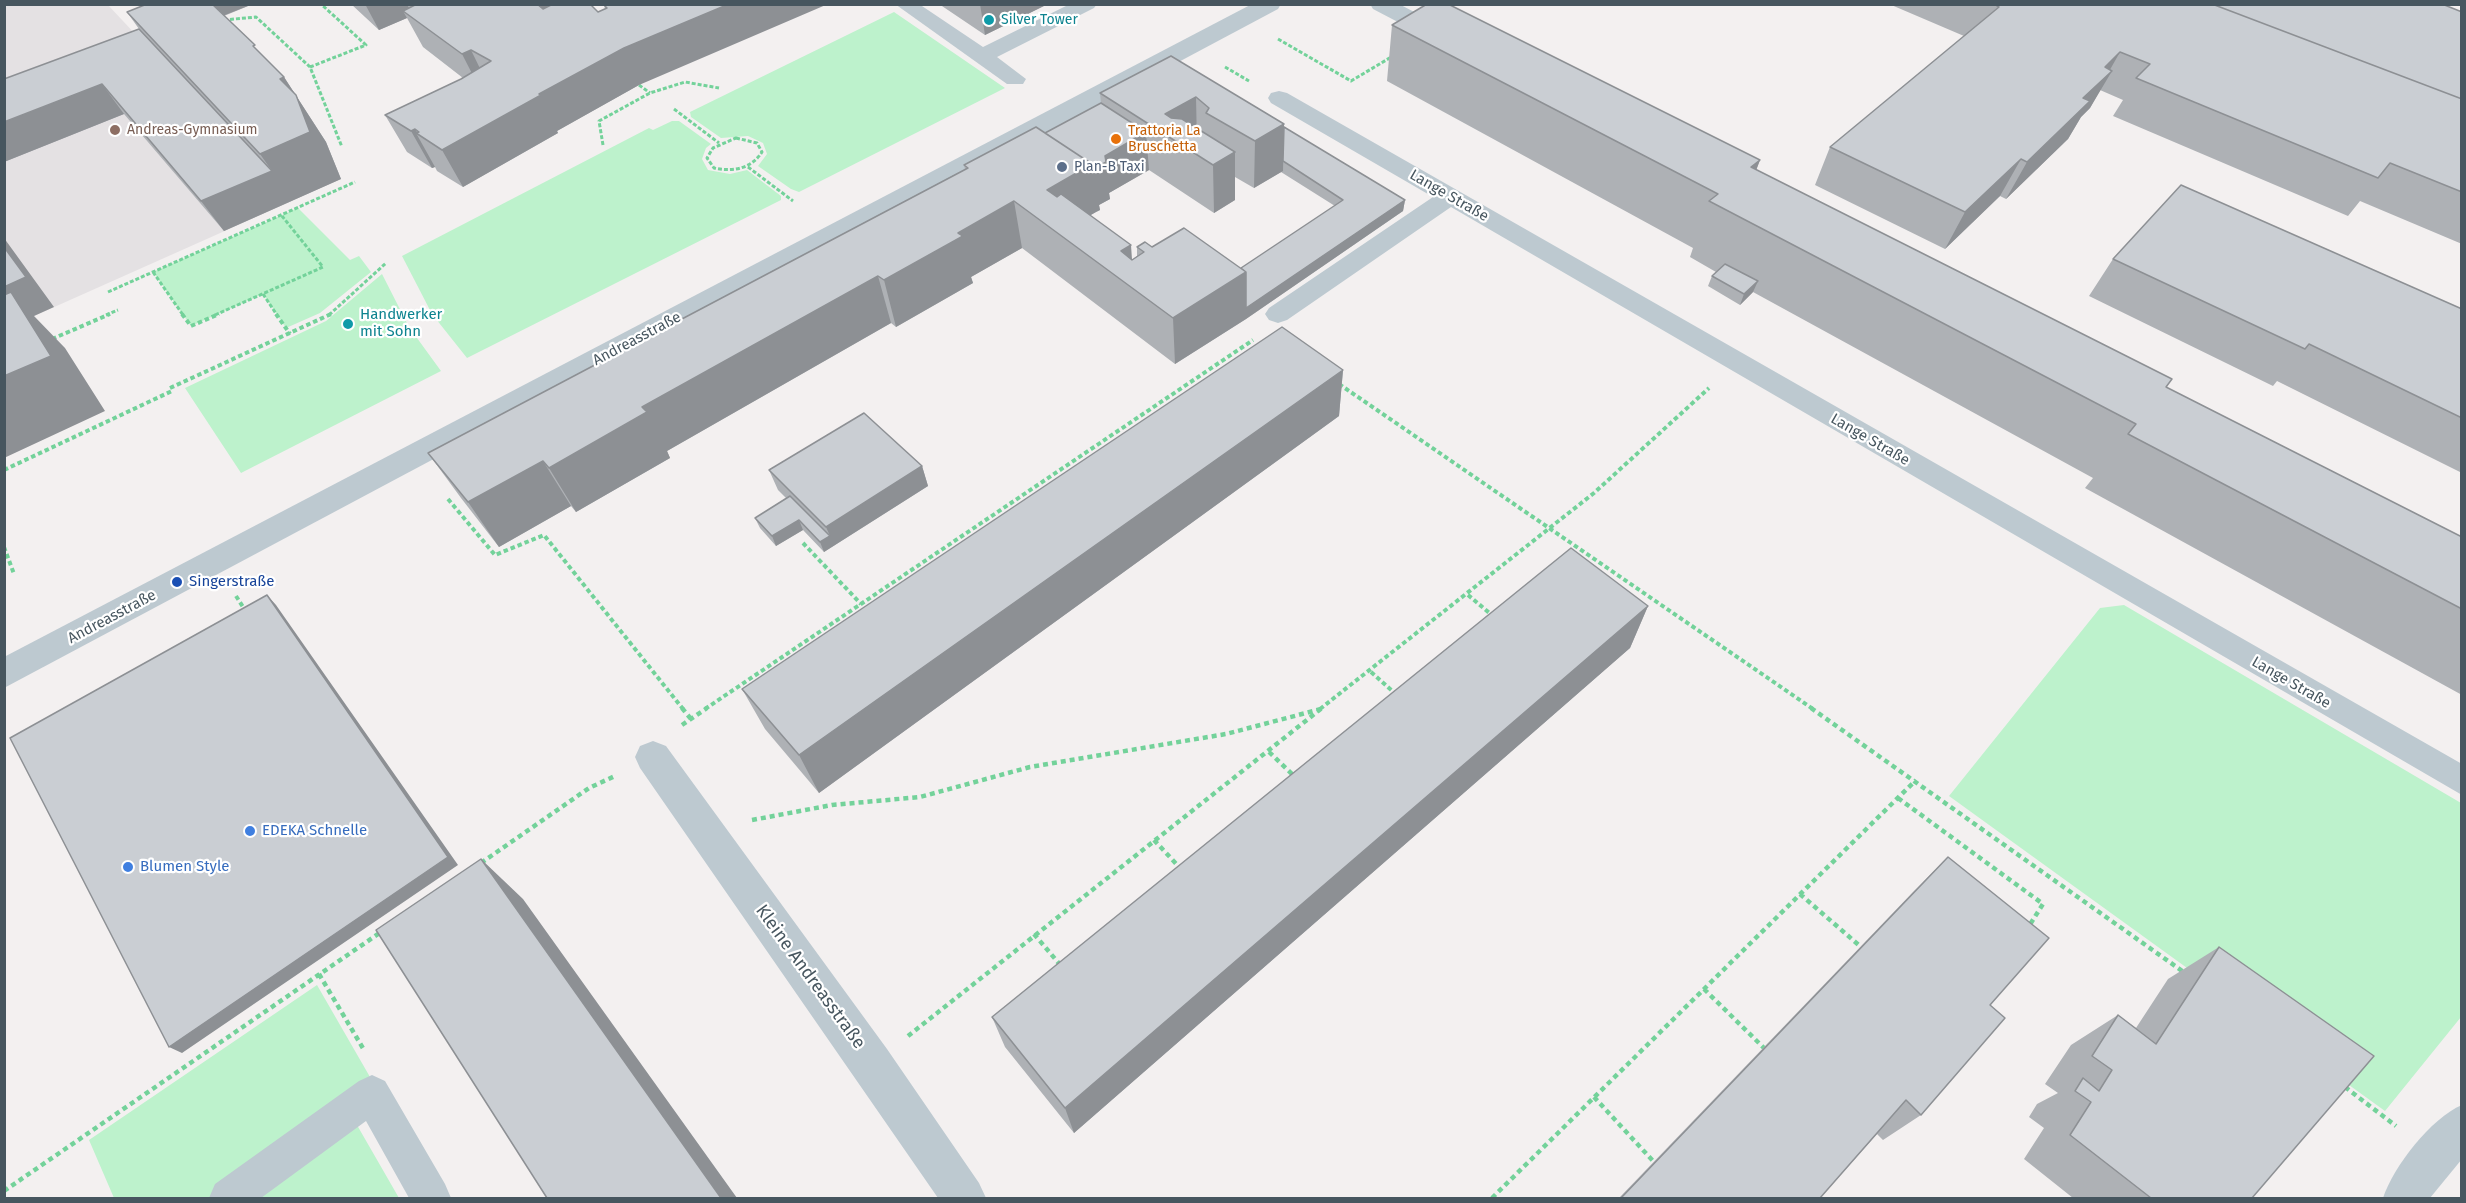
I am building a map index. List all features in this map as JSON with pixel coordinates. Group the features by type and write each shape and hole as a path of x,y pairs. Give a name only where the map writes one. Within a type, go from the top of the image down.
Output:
{"street":[{"name":"Andreasstraße","path":"4,674 1270,4"},
{"path":"1381,4 1470,50"},
{"name":"Kleine Andreasstraße","path":"652,758 872,1064 964,1198"},
{"path":"2405,1198 2421,1172 2449,1141"}],"lane":[{"path":"905,4 1015,80"},
{"path":"982,56 1087,4"},
{"name":"Lange Straße","path":"1279,98 2462,781"},
{"path":"1278,314 1450,196"},
{"path":"229,1198 372,1094 431,1198"}],"path":[{"path":"310,67 366,45 321,4"},
{"path":"216,21 256,17 310,67 342,147"},
{"path":"1277,39 1351,81 1433,31"},
{"path":"1190,47 1279,98"},
{"path":"603,145 599,121 650,93 685,82 719,88"},
{"path":"639,85 650,93"},
{"path":"674,109 719,143"},
{"path":"736,138 757,143 762,152 748,166 730,171 714,168 707,158 719,143 736,138"},
{"path":"748,166 793,201"},
{"path":"108,292 355,182"},
{"path":"153,272 191,326 323,267 282,216"},
{"path":"4,470 327,317 386,263"},
{"path":"263,294 290,334"},
{"path":"46,342 118,310"},
{"path":"474,868 589,789 652,758 676,729 1264,333 1278,314"},
{"path":"872,1064 1551,528 1594,493 1736,362"},
{"path":"1194,380 1203,387"},
{"path":"1334,380 1916,780 2194,979"},
{"path":"1110,436 1119,444"},
{"path":"448,499 495,555 543,535 691,719"},
{"path":"1014,502 1023,509"},
{"path":"803,543 861,604"},
{"path":"4,547 14,574"},
{"path":"914,569 921,576"},
{"path":"1468,595 1502,623"},
{"path":"236,596 247,613"},
{"path":"794,649 801,657"},
{"path":"1371,672 1405,702"},
{"path":"698,822 753,820 832,805 920,797 1030,767 1226,734 1325,708"},
{"path":"1269,752 1295,777"},
{"path":"1492,1198 1916,780"},
{"path":"1898,798 2043,904 2025,931"},
{"path":"1154,840 1183,872"},
{"path":"1800,894 1861,947"},
{"path":"4,1191 387,928"},
{"path":"1034,934 1063,969"},
{"path":"320,974 378,1072 372,1094"},
{"path":"1704,988 1764,1048"},
{"path":"2338,1082 2449,1141"},
{"path":"1594,1097 1654,1162"}],"shaded area":[{"name":"Andreas-Gymnasium","path":"4,5 108,5 292,201 5,329"}],"green space":[{"path":"894,12 1005,88 799,192 758,166 767,154 763,143 748,136 721,138 691,117 690,112"},
{"path":"672,121 679,121 711,144 706,148 702,159 708,170 730,174 747,170 781,196 781,200 467,358 432,314 402,256 649,128 653,130"},
{"path":"298,208 350,260 359,256 371,272 320,313 286,328 263,294 191,326 153,272"},
{"path":"382,274 409,327 441,371 241,473 185,388 326,321"},
{"path":"2124,605 2461,803 2461,1017 2385,1111 1949,796 2100,608"},
{"path":"317,985 370,1077 342,1099 399,1198 114,1198 89,1140"}],"building":[{"path":"147,4 212,4 255,45 253,46 284,77 280,79 296,95 310,132 260,154 127,12"},
{"path":"417,4 537,4 543,9 553,4 590,4 598,12 607,8 604,5 606,4 729,4 624,48 442,150 416,133 419,132 415,129 411,131 385,115 461,79 491,61 471,50 462,54 403,11"},
{"path":"1427,4 1448,4 1760,160 1751,167 2172,379 2166,387 2462,537 2462,609 2128,434 2136,424 1709,201 1718,194 1392,25"},
{"path":"1994,4 2212,4 2462,99 2462,192 2390,163 2378,178 2136,78 2150,64 2120,52 2105,67 2112,71 2083,98 2090,101 2027,162 2021,159 1965,212 1830,147 1999,7"},
{"path":"2212,4 2442,4 2462,12 2462,99"},
{"path":"139,29 272,171 201,201 102,84 4,122 4,79"},
{"path":"1171,56 1284,124 1255,141 1206,113 1209,108 1196,97 1165,114 1171,118 1182,119 1235,152 1213,165 1100,93"},
{"path":"1101,103 1146,132 1105,156 1106,162 1092,170 1092,164 1045,133"},
{"path":"1036,127 1092,164 1047,190 1057,197 1061,194 1131,245 1121,251 1132,260 1144,252 1137,247 1145,242 1152,247 1184,228 1246,272 1173,318 1014,201 958,233 963,236 884,280 878,276 642,407 647,412 549,468 543,461 468,502 428,453 968,168 964,165"},
{"path":"1284,127 1405,200 1246,308 1246,272 1241,268 1343,200 1283,161"},
{"path":"2181,185 2462,309 2462,418 2309,344 2305,349 2113,259"},
{"path":"4,247 26,277 4,287"},
{"path":"1725,264 1758,281 1744,294 1712,276"},
{"path":"11,292 51,356 4,376 4,295"},
{"path":"1282,327 1343,370 799,755 742,689"},
{"path":"864,413 922,466 826,527 769,470"},
{"path":"790,496 830,536 820,542 799,520 772,536 755,518"},
{"path":"1571,548 1648,606 1065,1108 992,1017"},
{"name":"EDEKA Schnelle","path":"267,595 448,857 169,1047 10,738"},
{"path":"1948,857 2049,938 1990,1005 2005,1018 1921,1115 1906,1100 1820,1198 1621,1198"},
{"path":"481,859 721,1198 547,1198 376,930"},
{"path":"2219,947 2374,1056 2252,1198 2151,1198 2070,1135 2091,1102 2075,1091 2083,1078 2099,1091 2112,1070 2092,1056 2118,1015 2156,1044"}],"place":[{"name":"Silver Tower","path":"989,20"},
{"name":"Andreas-Gymnasium","path":"115,130"},
{"name":"Trattoria La Bruschetta","path":"1116,139"},
{"name":"Plan-B Taxi","path":"1062,167"},
{"name":"Handwerker mit Sohn","path":"348,324"},
{"name":"Singerstraße","path":"177,582"},
{"name":"EDEKA Schnelle","path":"250,831"},
{"name":"Blumen Style","path":"128,867"}]}
